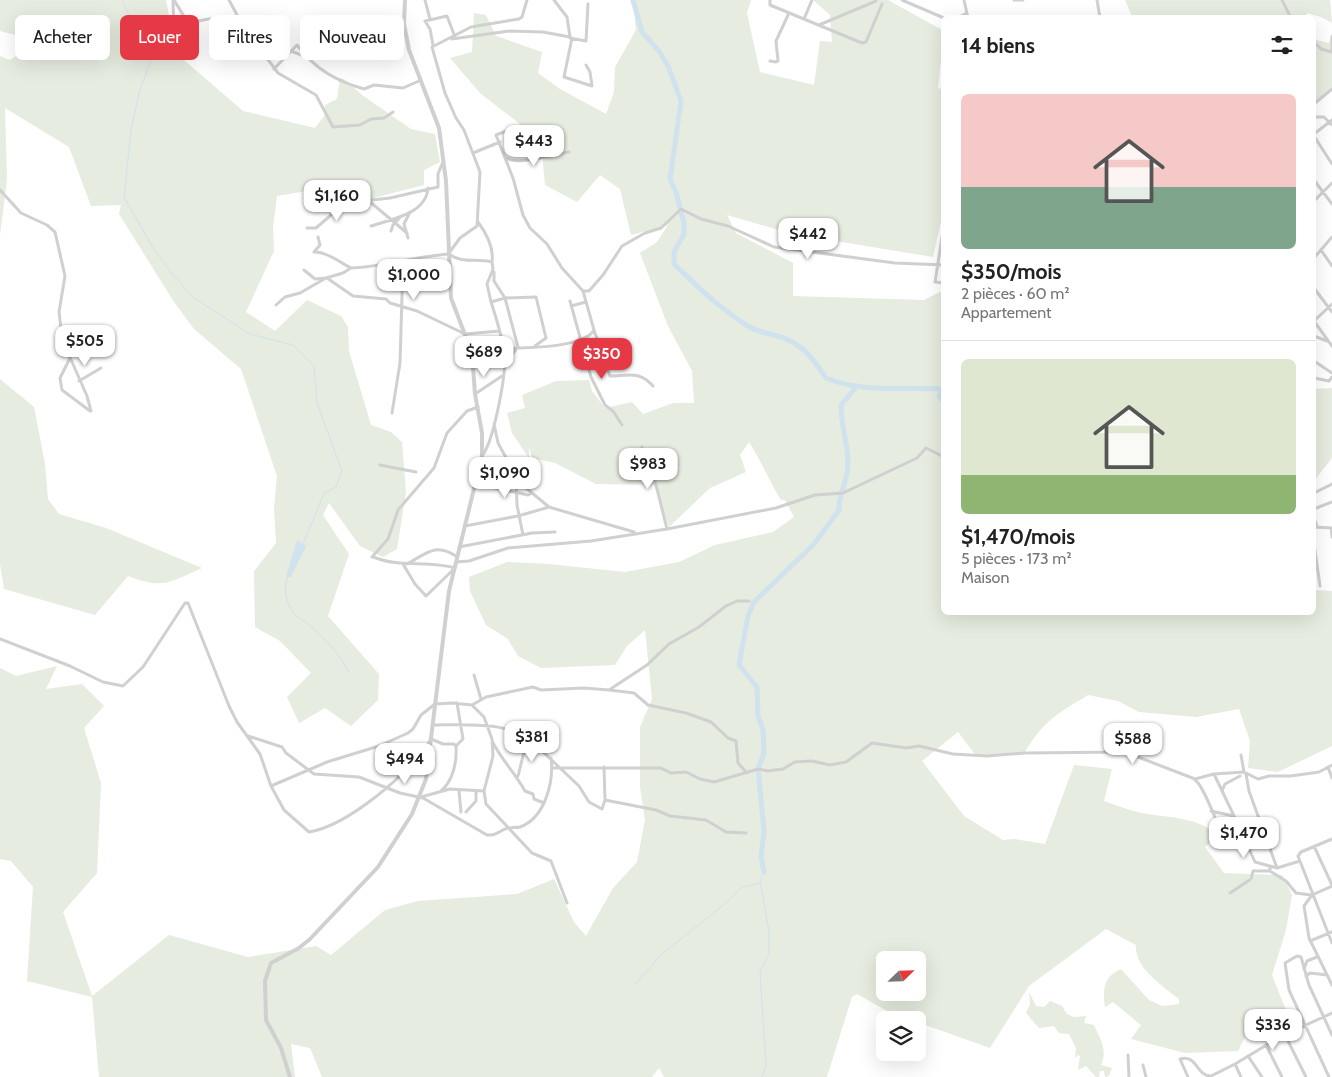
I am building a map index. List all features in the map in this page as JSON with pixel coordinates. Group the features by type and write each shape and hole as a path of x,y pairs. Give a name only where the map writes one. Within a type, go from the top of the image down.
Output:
{"street":[{"path":"173,0 185,18 195,22 209,19"},
{"path":"173,0 173,15"},
{"path":"229,0 237,15"},
{"path":"290,1077 281,1048 266,1020 266,974 272,963 299,948 310,939 378,867 412,814 426,779 434,725 448,591 482,456 482,432 475,394 472,353 451,298 446,185 439,128 419,81 406,37 405,0"},
{"path":"425,0 430,19"},
{"path":"433,46 453,38 471,27 519,20 522,17 527,0"},
{"path":"554,0 567,17 571,38 564,77 592,86 586,65"},
{"path":"770,0 770,5 819,24 856,42 866,42 883,2 874,1 819,24"},
{"path":"804,19 812,0"},
{"path":"902,0 941,17"},
{"path":"963,15 967,13 965,0"},
{"path":"1014,0 1023,0"},
{"path":"1097,0 1100,15"},
{"path":"1282,0 1290,15"},
{"path":"453,38 509,31 543,32 586,41 588,4"},
{"path":"770,61 777,62 776,41 789,13"},
{"path":"449,254 460,238 476,227 478,221 480,172 445,93 430,29 425,21 447,16 453,38"},
{"path":"1316,44 1321,49 1332,52 1332,36"},
{"path":"300,50 297,45 290,51 300,55"},
{"path":"268,60 283,77 318,97 333,127 360,125 371,119 384,118 392,112"},
{"path":"274,69 282,60"},
{"path":"309,60 324,73 364,89 374,85 402,88 419,81"},
{"path":"1316,102 1332,89"},
{"path":"1316,117 1321,116 1331,122 1316,133"},
{"path":"509,130 496,135 506,158 518,202 528,224 547,244 562,268 583,292 610,376 633,372 648,380 653,386"},
{"path":"1316,138 1332,164"},
{"path":"473,153 500,142"},
{"path":"506,158 508,161 520,160 569,152"},
{"path":"438,187 438,174 444,161"},
{"path":"1316,183 1332,204"},
{"path":"1316,199 1332,183"},
{"path":"307,228 316,228 345,204 390,198 446,185"},
{"path":"371,226 420,208 426,200 428,188"},
{"path":"0,190 21,213 46,225 55,232 65,276 60,318 70,358 87,396 91,411 62,390 60,378 70,358"},
{"path":"368,200 374,206 381,208 390,220 407,236 404,224 410,212"},
{"path":"583,292 589,291 596,284 622,246 661,228 679,210 701,219 728,226 774,247 895,263 941,264"},
{"path":"391,231 394,223 401,215"},
{"path":"478,221 489,240 494,281 505,298 518,347"},
{"path":"318,237 320,245 314,252 322,252 351,268"},
{"path":"1316,255 1331,240"},
{"path":"941,246 935,282 941,283"},
{"path":"1320,250 1332,266"},
{"path":"304,270 315,279 326,278 344,273 351,268 403,262 434,254 449,254 457,260 481,259 492,262"},
{"path":"392,412 400,363 399,350 403,306 401,274 403,262"},
{"path":"482,456 487,450 494,424 502,376 505,371 504,349 487,284 493,269"},
{"path":"326,278 353,296 386,299 390,303 403,306 463,333 478,335 499,331"},
{"path":"276,305 286,297 300,293 326,278"},
{"path":"1316,291 1332,312"},
{"path":"491,302 505,298 536,297 546,338 536,346"},
{"path":"570,301 591,377 602,401 613,410 622,425"},
{"path":"572,306 586,302"},
{"path":"1316,319 1332,304"},
{"path":"1316,324 1332,346"},
{"path":"504,349 555,346 581,339 594,330"},
{"path":"1316,337 1328,341"},
{"path":"504,363 518,347"},
{"path":"1316,363 1332,373"},
{"path":"79,381 100,368"},
{"path":"475,394 502,376"},
{"path":"1316,378 1329,381 1332,377"},
{"path":"455,568 405,564 372,557 388,539 398,510 434,468 447,433 467,412 478,407"},
{"path":"494,424 498,443 516,478 549,507 633,532 650,531"},
{"path":"642,447 655,481 667,529"},
{"path":"405,564 441,548 456,559 472,560 514,547 591,541 667,529 776,508 815,495 843,493 917,458 926,448 941,456"},
{"path":"380,464 416,472"},
{"path":"516,478 518,516 523,535"},
{"path":"476,484 528,495 532,493"},
{"path":"1316,492 1332,484"},
{"path":"1316,508 1332,502"},
{"path":"464,526 518,516 549,507"},
{"path":"1316,527 1331,528 1332,537"},
{"path":"458,547 523,535 555,532"},
{"path":"1316,558 1320,586"},
{"path":"405,564 415,584 426,596 455,568"},
{"path":"609,690 647,665 670,644 699,627 721,609 737,601 749,601"},
{"path":"0,639 70,666 103,682 123,686 136,676 185,603 188,603 229,706 260,754 271,786 284,810 309,832 319,830 347,818 403,775 431,740"},
{"path":"474,674 481,699"},
{"path":"271,786 308,770 408,734 421,715 435,704 472,705 481,699 513,690 533,687 541,690 584,688 634,693 648,705 686,713 711,722 728,738 736,741 738,763 748,773"},
{"path":"441,791 449,785 456,746 463,739 457,704"},
{"path":"472,705 484,717 492,740 504,761 518,777 525,791 532,794 534,799 544,802"},
{"path":"434,725 461,725 515,731 524,739 526,744 518,777"},
{"path":"247,735 277,744 308,770 324,776 359,777 418,798 443,809 487,835 494,836 508,828 519,827 542,810 552,768 551,758"},
{"path":"431,740 456,746"},
{"path":"492,740 493,756 484,791 486,804 532,853 551,861 567,903"},
{"path":"552,768 661,768 671,773 686,772 700,779 714,782 758,769 768,771 783,769 801,762 812,761 830,765 846,762 872,743 906,748 919,746 952,754 987,756 1025,753 1125,752 1195,779 1200,783 1210,811 1225,839"},
{"path":"526,744 541,750 551,758 579,786 589,802 602,809 604,800 604,767"},
{"path":"1241,755 1249,791 1277,868"},
{"path":"1195,779 1214,774 1234,773 1246,774 1258,779 1319,772 1330,766 1332,778"},
{"path":"1234,773 1240,776"},
{"path":"1214,774 1255,862 1286,881 1296,893 1312,895"},
{"path":"1222,791 1225,784 1246,774"},
{"path":"418,798 441,791 484,791"},
{"path":"459,791 461,812"},
{"path":"466,812 476,801 476,791"},
{"path":"604,800 656,810 670,816 706,820 726,832 746,833"},
{"path":"1210,811 1235,817 1263,830"},
{"path":"1332,839 1298,854 1332,944"},
{"path":"1314,846 1332,885 1312,895 1304,906 1305,925 1317,957 1332,985"},
{"path":"1230,893 1251,878 1253,870 1270,870 1300,861"},
{"path":"1310,941 1332,932"},
{"path":"1329,1077 1289,990 1285,963 1300,956 1323,1018 1332,1035"},
{"path":"1304,969 1307,961 1317,957"},
{"path":"1306,976 1310,973 1327,976"},
{"path":"1208,1077 1214,1076 1285,1034 1332,1013"},
{"path":"1285,1034 1306,1077"},
{"path":"1266,1045 1282,1077"},
{"path":"1128,1055 1129,1077"},
{"path":"1248,1056 1262,1077"},
{"path":"1188,1077 1180,1059 1190,1059 1198,1065 1203,1074 1214,1076"},
{"path":"1235,1064 1241,1077"},
{"path":"1143,1065 1146,1077"}],"shaded area":[{"path":"0,0 166,0 169,15 120,15 120,60 184,60 243,111 315,128 325,115 325,105 337,99 340,78 344,79 362,95 411,129 435,134 440,162 424,170 424,185 362,201 337,186 277,196 273,228 274,251 246,312 275,331 307,300 341,316 348,327 349,351 371,425 391,432 402,442 406,492 397,549 383,557 360,546 329,503 323,515 349,554 328,616 379,674 378,700 351,726 325,708 299,723 287,697 311,673 280,641 255,627 254,571 276,543 274,509 277,476 241,369 194,329 174,302 119,214 121,205 91,206 69,147 5,108 7,179 0,235 0,56 10,60 15,57 15,60 110,60 110,15 15,15 15,35 0,31"},
{"path":"633,0 751,0 747,13 760,72 814,85 820,41 832,42 830,15 813,0 888,0 941,29 941,60 938,88 941,89 941,221 933,257 793,234 727,215 736,233 793,263 793,296 924,300 941,292 941,615 1316,615 1316,590 1332,591 1332,746 1278,772 1248,768 1250,741 1239,709 1196,717 1139,712 1118,701 1088,695 1068,707 1045,725 1025,752 977,757 958,732 922,761 964,816 1003,840 1014,839 1045,844 1074,765 1112,769 1104,801 1141,813 1193,821 1211,830 1218,837 1205,847 1224,873 1282,875 1292,895 1286,930 1272,975 1287,1013 1252,1023 1238,1051 1185,1053 1131,1039 1141,1025 1113,1002 1105,1007 1104,989 1108,980 1115,972 1121,969 1149,1000 1162,1006 1179,1004 1179,999 1158,983 1145,969 1137,953 1136,945 1106,929 1029,986 990,1048 926,1025 926,1011 887,1011 857,994 852,997 827,1077 664,1077 659,1068 652,1077 322,1077 310,1048 291,1044 295,1077 99,1077 92,997 27,981 33,887 11,861 0,859 0,668 16,676 57,666 46,689 82,684 104,706 84,728 101,783 97,873 63,912 92,996 169,935 248,957 316,946 331,955 385,910 418,901 517,894 554,879 574,922 586,936 613,888 637,862 645,820 640,787 640,727 652,699 645,630 627,646 615,665 541,668 518,656 508,639 486,625 470,591 469,577 507,562 549,564 625,572 679,562 715,545 773,532 794,517 785,500 781,500 749,442 740,455 746,472 710,488 669,527 654,485 596,484 555,463 532,458 529,447 529,458 512,433 507,413 525,408 522,395 556,381 589,380 592,391 605,408 632,402 643,414 673,403 694,403 692,371 668,326 640,253 657,242 668,225 631,235 620,189 600,175 577,202 545,185 542,153 521,125 480,93 450,58 472,52 474,13 486,15 496,36 542,52 538,73 560,89 606,114 614,92 615,67 636,30"},
{"path":"1125,0 1330,0 1332,23 1307,13 1307,15 1131,15"},
{"path":"1332,33 1332,91 1316,102 1316,39 1329,43"},
{"path":"0,379 34,407 45,464 48,499 59,514 106,528 202,568 166,583 150,583 128,576 95,615 4,589 0,564"},
{"path":"1332,388 1332,458 1316,478 1316,389"},
{"path":"1029,992 1036,1006 1044,1007 1050,1001 1062,1006 1067,1014 1074,1017 1086,1016 1084,1023 1094,1025 1102,1045 1104,1054 1101,1065 1112,1068 1109,1076 1105,1077 1104,1071 1100,1071 1099,1077 1096,1077 1086,1066 1078,1070 1080,1056 1078,1055 1075,1058 1076,1048 1069,1034 1059,1033 1054,1026 1039,1028 1026,1013 1030,1004"}],"water":[{"path":"297,540 306,546 291,577 286,577"}],"waterway":[{"path":"122,0 134,26 151,44 151,61 140,89 131,130 124,197 152,246 172,274 194,298 250,334 293,345 314,366 317,403 342,471 336,487 324,493 303,544"},
{"path":"633,0 642,32 659,51 668,66 681,101 670,179 676,192 684,223 684,234 674,252 674,264 709,297 738,319 760,332 789,340 802,348 826,378 840,383 869,388 941,389"},
{"path":"764,872 761,857 764,831 758,769 764,753 763,730 758,716 757,687 739,665 748,616 754,602 814,544 839,510 848,464 841,405 857,386"},
{"path":"941,392 939,397 941,399"},
{"path":"288,577 286,591 287,601 291,610 331,646 349,673"},
{"path":"762,1077 766,1065 760,972 769,954 769,931 760,880 764,872"},
{"path":"636,983 663,953 726,903 742,887 761,883"}]}
